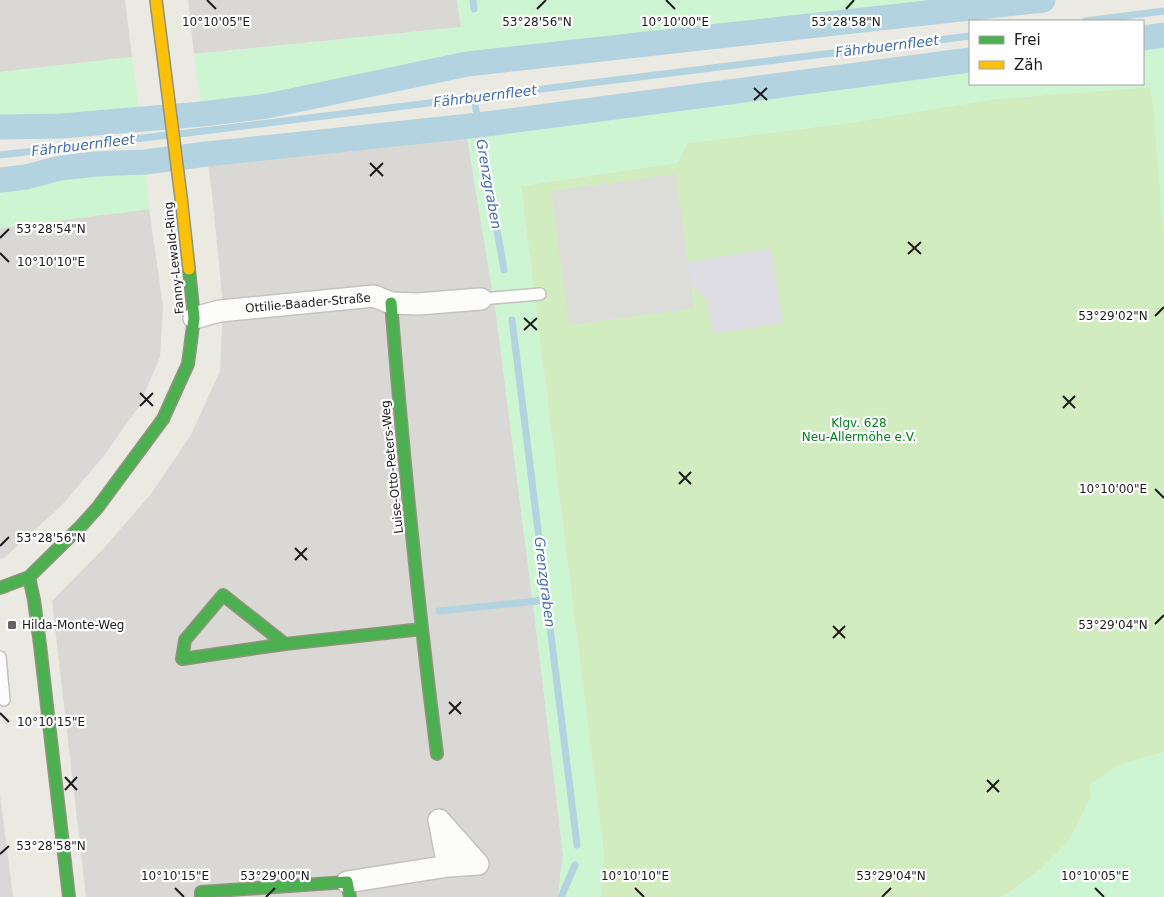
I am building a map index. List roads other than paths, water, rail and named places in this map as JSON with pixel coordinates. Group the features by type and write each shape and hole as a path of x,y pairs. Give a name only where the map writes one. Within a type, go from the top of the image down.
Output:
{"street":[{"name":"Fanny-Lewald-Ring","path":"0,588 29,577 98,507 163,419 188,364 194,318 156,0"},
{"name":"Ottilie-Baader-Straße","path":"194,318 220,310 374,296 391,303 418,304 480,299"},
{"name":"Luise-Otto-Peters-Weg","path":"391,303 400,417 437,754"},
{"path":"29,577 40,645 69,897"},
{"path":"284,644 223,595 185,640 182,659 284,644 422,629"},
{"path":"201,897 201,892 348,889 448,866"}],"lane":[{"path":"480,299 540,294"},
{"path":"0,657 4,700"}],"waterway":[{"name":"Grenzgraben","path":"473,0 474,9"},
{"path":"0,127 61,126 202,114 267,106 467,64 1043,0"},
{"name":"Fährbuernfleet","path":"1093,20 1164,11"},
{"path":"1144,38 1164,35"},
{"name":"Fährbuernfleet","path":"179,134 969,36"},
{"path":"0,180 26,177 60,168 95,164 145,162 479,125 969,60"},
{"name":"Grenzgraben","path":"474,98 504,270"},
{"name":"Fährbuernfleet","path":"0,155 168,135"},
{"name":"Grenzgraben","path":"512,320 577,845"},
{"path":"439,611 547,600"},
{"name":"Grenzgraben","path":"561,897 575,865"}],"place":[{"name":"Hilda-Monte-Weg","path":"12,625"}],"park label":[{"name":"Klgv. 628 Neu-Allermöhe e.V.","path":"859,430"}]}
